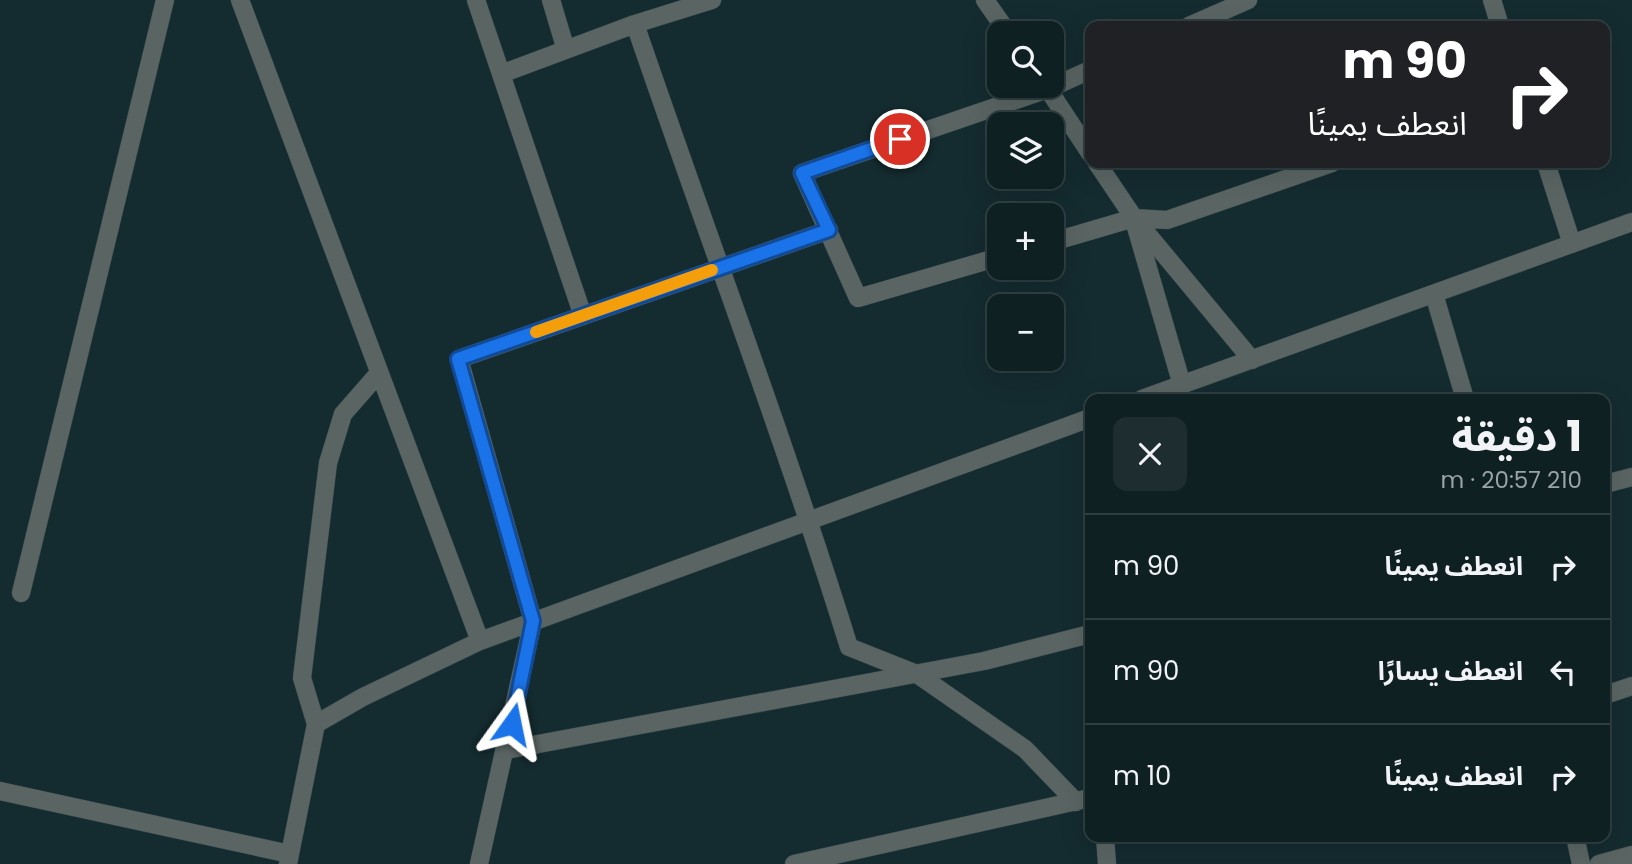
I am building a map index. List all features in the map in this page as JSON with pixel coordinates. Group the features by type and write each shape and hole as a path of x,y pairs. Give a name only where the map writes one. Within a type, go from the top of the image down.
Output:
{"street":[{"path":"21,593 165,0"},
{"path":"240,0 480,641"},
{"path":"476,0 583,316"},
{"path":"551,0 566,50"},
{"path":"985,0 1000,21"},
{"path":"1200,21 1248,0"},
{"path":"1492,0 1498,21"},
{"path":"501,74 703,1"},
{"path":"635,24 718,268 809,519 849,647 917,674 1026,749 1083,800"},
{"path":"1064,80 1085,72"},
{"path":"987,260 858,298 802,173 1016,98"},
{"path":"1054,98 1085,145"},
{"path":"1100,168 1133,218 1252,360"},
{"path":"1064,238 1133,218 1167,220 1318,168"},
{"path":"1548,168 1572,244"},
{"path":"1133,218 1182,385"},
{"path":"1156,394 1632,222"},
{"path":"479,864 533,621 458,359 829,230"},
{"path":"1434,294 1464,394"},
{"path":"0,790 289,859 316,724 302,678 328,463 343,414 380,373"},
{"path":"316,724 363,697 480,641 1085,420"},
{"path":"1610,483 1632,477"},
{"path":"506,750 984,661 1085,635"},
{"path":"1610,693 1632,686"},
{"path":"794,864 1083,800"},
{"path":"1105,842 1107,864"},
{"path":"1576,842 1581,864"},
{"path":"1599,864 1632,855"}],"slow traffic":[{"path":"536,332 712,270"}],"route":[{"path":"512,724 533,621 458,359 829,230 802,173 900,139"}]}
